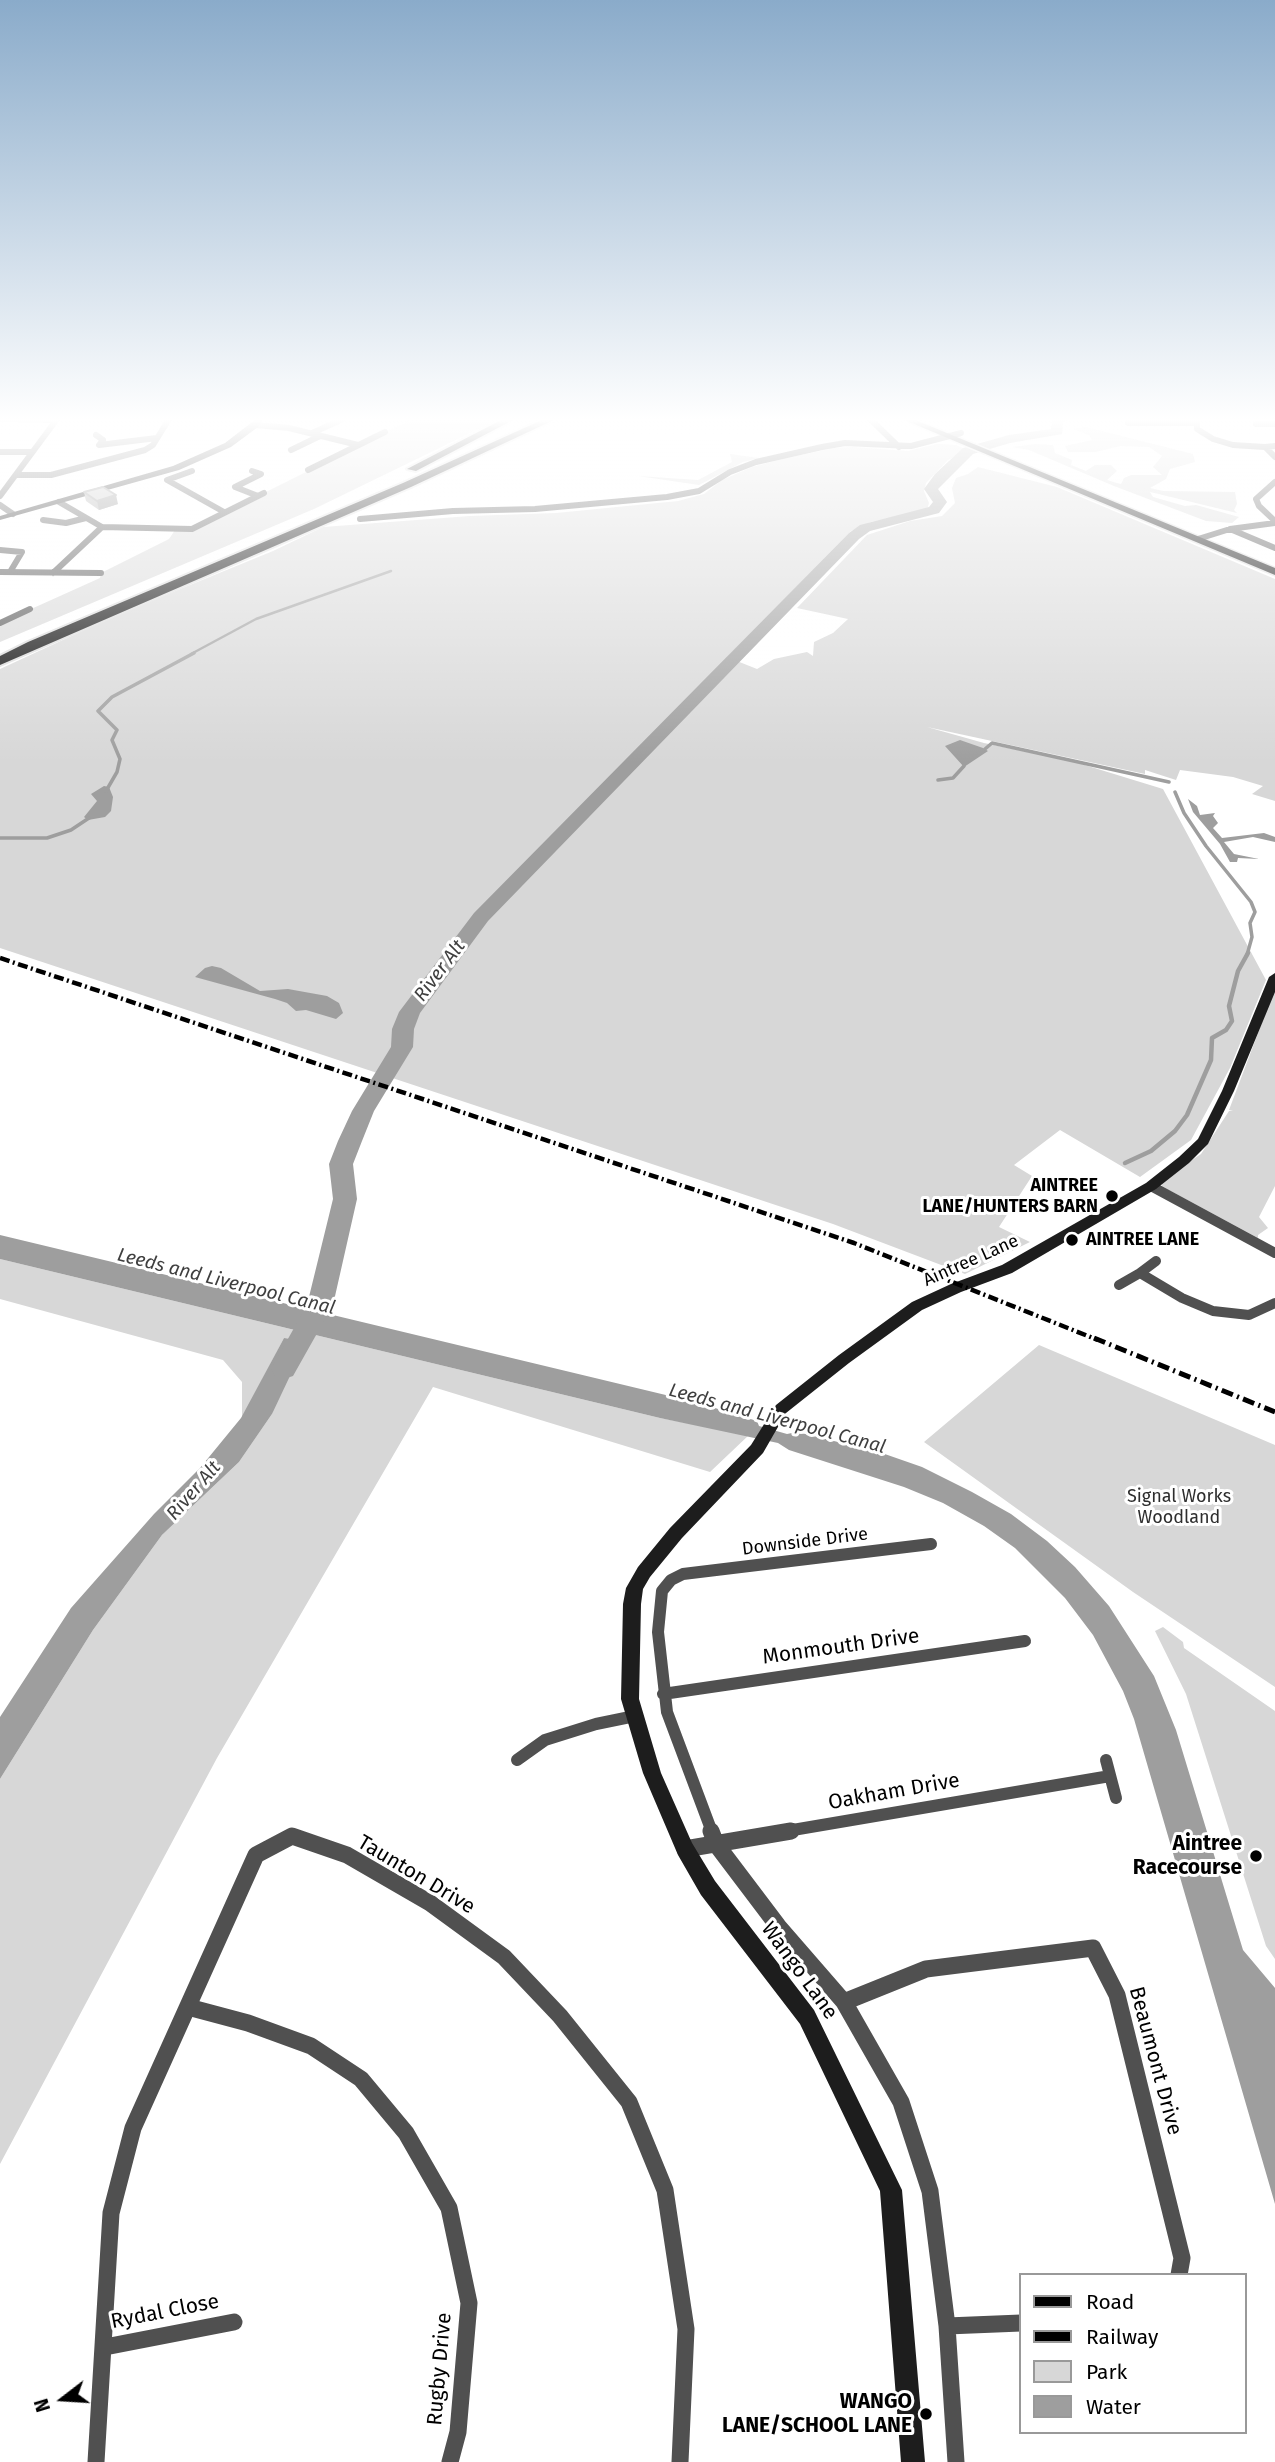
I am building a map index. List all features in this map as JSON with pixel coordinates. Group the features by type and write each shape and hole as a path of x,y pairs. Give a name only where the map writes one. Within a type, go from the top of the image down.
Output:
{"highway":[{"path":"0,648 270,534"},
{"path":"0,661 44,639 292,534"}],"main road":[{"path":"1184,534 1275,572"},
{"path":"1210,535 1275,562"},
{"name":"Aintree Lane","path":"676,1533 714,1496 760,1444 781,1409 833,1367 913,1308 945,1292 1007,1269 1151,1186 1203,1141 1228,1091 1275,977"},
{"name":"Wango Lane","path":"676,1533 644,1572 635,1588 632,1604 630,1699 652,1773 685,1849 708,1888 807,2017 891,2190 913,2462"}],"street":[{"path":"52,573 95,534"},
{"path":"1198,540 1214,534"},
{"path":"1242,534 1275,548"},
{"path":"0,550 22,552 10,572"},
{"path":"0,572 101,573"},
{"path":"0,623 30,609"},
{"path":"1151,1186 1275,1253"},
{"path":"1119,1286 1156,1261"},
{"path":"1140,1273 1182,1298 1213,1311 1249,1315 1275,1303"},
{"name":"Downside Drive","path":"684,1574 931,1544"},
{"name":"Wango Lane","path":"684,1574 671,1580 662,1591 658,1632 663,1694 716,1844 778,1926 844,2002 901,2102 930,2191 947,2326 956,2462"},
{"name":"Monmouth Drive","path":"663,1694 1026,1641"},
{"path":"517,1760 545,1740 596,1724 635,1716"},
{"path":"1106,1760 1116,1798"},
{"name":"Oakham Drive","path":"685,1849 1110,1776"},
{"name":"Taunton Drive","path":"96,2462 111,2213 134,2128 256,1855 292,1836 347,1855 430,1903 504,1957 560,2016 629,2102 665,2190 686,2329 680,2462"},
{"name":"Beaumont Drive","path":"844,2002 926,1969 1093,1948 1116,1995 1182,2258 1180,2273"},
{"name":"Rugby Drive","path":"188,2007 248,2023 311,2046 361,2079 406,2133 449,2208 469,2303 458,2431 450,2462"},
{"name":"Rydal Close","path":"105,2347 233,2322"},
{"path":"947,2326 1020,2323"}],"green space":[{"path":"172,534 255,534 0,642 0,623 100,578 101,573 169,539"},
{"path":"309,534 848,534 727,657 757,669 774,659 807,652 813,656 814,642 833,633 848,619 797,608 870,534 1168,534 1275,579 1275,801 1252,794 1263,786 1233,777 1180,770 1176,780 1145,770 1145,774 927,727 984,743 1075,762 1163,789 1266,980 1230,1068 1191,1140 1140,1177 1060,1130 1014,1165 1032,1176 999,1227 1030,1242 965,1274 833,1224 0,948 0,669 119,614"},
{"path":"1275,988 1275,1186 1259,1217 1268,1228 1258,1235 1258,1238 1162,1186 1162,1180 1201,1154 1229,1111 1233,1110 1229,1110"},
{"path":"0,1259 660,1418 749,1435 710,1472 433,1387 217,1758 0,2164 0,1779 93,1630 162,1535 239,1462 272,1414 284,1338 242,1418 242,1382 223,1360 0,1299"},
{"name":"Signal Works Woodland","path":"1039,1345 1275,1445 1275,1687 1133,1592 924,1442"},
{"name":"Aintree Racecourse","path":"1163,1627 1183,1642 1184,1648 1275,1711 1275,1959 1266,1946 1186,1694 1155,1631"}],"water":[{"path":"960,740 988,751 964,767 945,746"},
{"path":"104,786 109,787 113,797 111,811 105,817 88,820 84,817 97,801 91,794"},
{"path":"1188,799 1197,806 1200,815 1215,813 1213,816 1218,823 1213,828 1222,838 1264,833 1275,837 1275,842 1253,837 1224,842 1234,854 1259,859 1238,858 1237,862 1230,862 1220,844 1193,812"},
{"path":"205,968 221,968 260,991 288,989 327,996 339,1003 343,1013 336,1019 306,1010 296,1011 287,1003 195,977"},
{"path":"0,1235 699,1403 757,1421 759,1426 787,1434 797,1432 879,1452 922,1467 972,1492 1011,1514 1047,1541 1075,1567 1109,1606 1154,1676 1176,1730 1243,1950 1275,1988 1275,2204 1134,1719 1123,1691 1093,1635 1065,1598 1015,1548 984,1526 943,1503 904,1487 789,1450 778,1443 660,1418 0,1259"},
{"path":"284,1338 306,1342 272,1414 239,1462 162,1535 93,1630 0,1779 0,1717 71,1608 154,1514 200,1468 241,1418"}],"waterway":[{"name":"River Alt","path":"284,1369 320,1305 345,1199 341,1164 363,1111 402,1047 403,1029 410,1012 481,917 857,534"},
{"path":"191,654 256,619 391,571"},
{"path":"106,791 117,772 120,759 112,740 117,730 98,711 112,697 194,653"},
{"path":"985,749 992,743 1169,782"},
{"path":"938,780 953,778 964,766"},
{"path":"1175,792 1184,813 1206,846 1251,902 1255,912 1250,923 1252,937 1247,955"},
{"path":"0,838 47,838 71,830 89,818"},
{"path":"1125,1163 1151,1151 1175,1131 1187,1115 1211,1060 1212,1038 1226,1030 1232,1021 1229,1006 1238,971 1247,955"}],"railway":[{"path":"0,958 854,1243 1098,1340"},
{"path":"1094,1338 1275,1412"}],"place":[{"name":"AINTREE LANE/HUNTERS BARN","path":"1112,1196"},
{"name":"AINTREE LANE","path":"1072,1240"},
{"name":"Aintree Racecourse","path":"1256,1856"},
{"name":"WANGO LANE/SCHOOL LANE","path":"926,2414"}],"water label":[{"name":"Leeds and Liverpool Canal","path":"226,1282"},
{"name":"Leeds and Liverpool Canal","path":"777,1419"}]}
